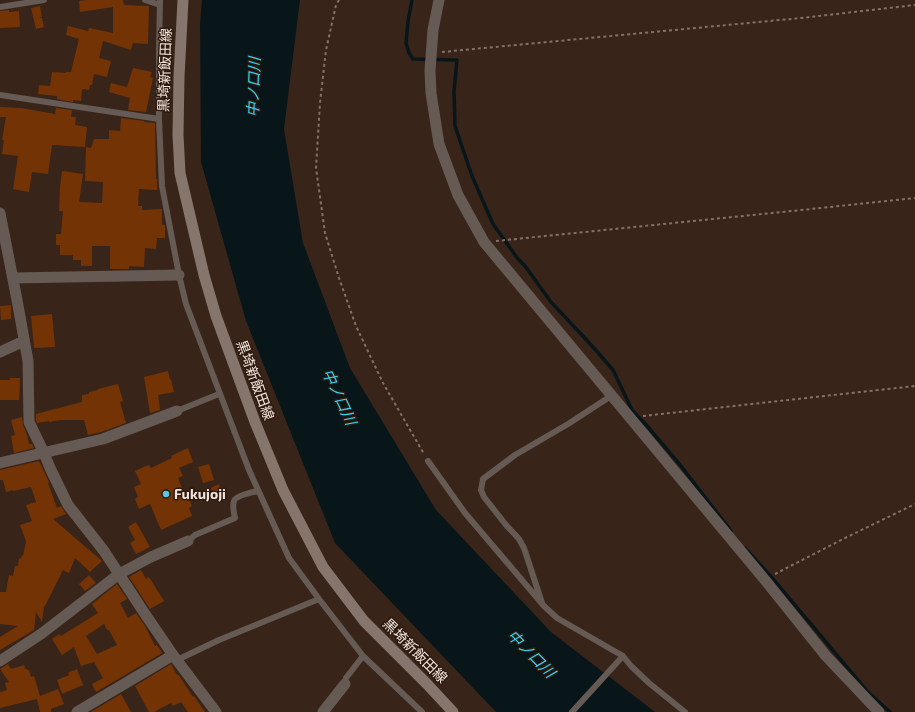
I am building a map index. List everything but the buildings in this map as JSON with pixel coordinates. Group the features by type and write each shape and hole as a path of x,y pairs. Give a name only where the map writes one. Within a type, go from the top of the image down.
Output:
{"main road":[{"name":"黒埼新飯田線","path":"183,0 179,77 178,135 180,173 204,275 216,316 254,422 283,490 323,567 364,621 453,712"}],"street":[{"path":"439,0 433,30 430,71 431,93 439,144 458,195 484,242 765,580 826,656 879,712"},
{"path":"0,213 28,362 28,422 68,505 104,551 175,658 216,712"},
{"path":"13,278 179,275"},
{"path":"0,352 24,341"},
{"path":"0,463 103,439 176,411"},
{"path":"0,661 41,634 119,574 151,557 188,541"},
{"path":"78,712 175,658"},
{"path":"324,712 345,684"}],"lane":[{"path":"0,7 44,0"},
{"path":"145,0 160,3 159,118 162,186 186,304 220,394 258,491 290,558 319,600 363,656 422,712"},
{"path":"0,95 159,118"},
{"path":"176,411 220,394"},
{"path":"544,606 524,548 519,539 484,497 481,490 483,479 516,455 611,396"},
{"path":"428,461 465,513 544,606 557,618 623,656 649,684 685,712"},
{"path":"188,541 195,535 235,518 234,501 236,498 258,491"},
{"path":"175,658 319,600"},
{"path":"345,684 346,678 363,656"},
{"path":"572,712 623,656"}],"path":[{"path":"339,0 336,5 326,50 320,103 316,168 325,233 356,326 383,383 428,461"},
{"path":"432,53 793,19 915,5"},
{"path":"484,242 915,198"},
{"path":"630,417 915,386"},
{"path":"765,580 843,539 915,504"}],"water":[{"name":"中ノ口川","path":"202,0 300,0 284,129 303,243 350,368 436,510 551,632 655,712 496,712 335,543 246,321 201,162 200,23"}],"waterway":[{"path":"412,0 406,43 409,53 413,59 457,60 454,91 455,126 472,176 493,224 551,302 613,370 632,410 681,466 731,531"},
{"path":"745,548 774,580 868,692 890,712"}],"place":[{"name":"Fukujoji","path":"166,494"}]}
